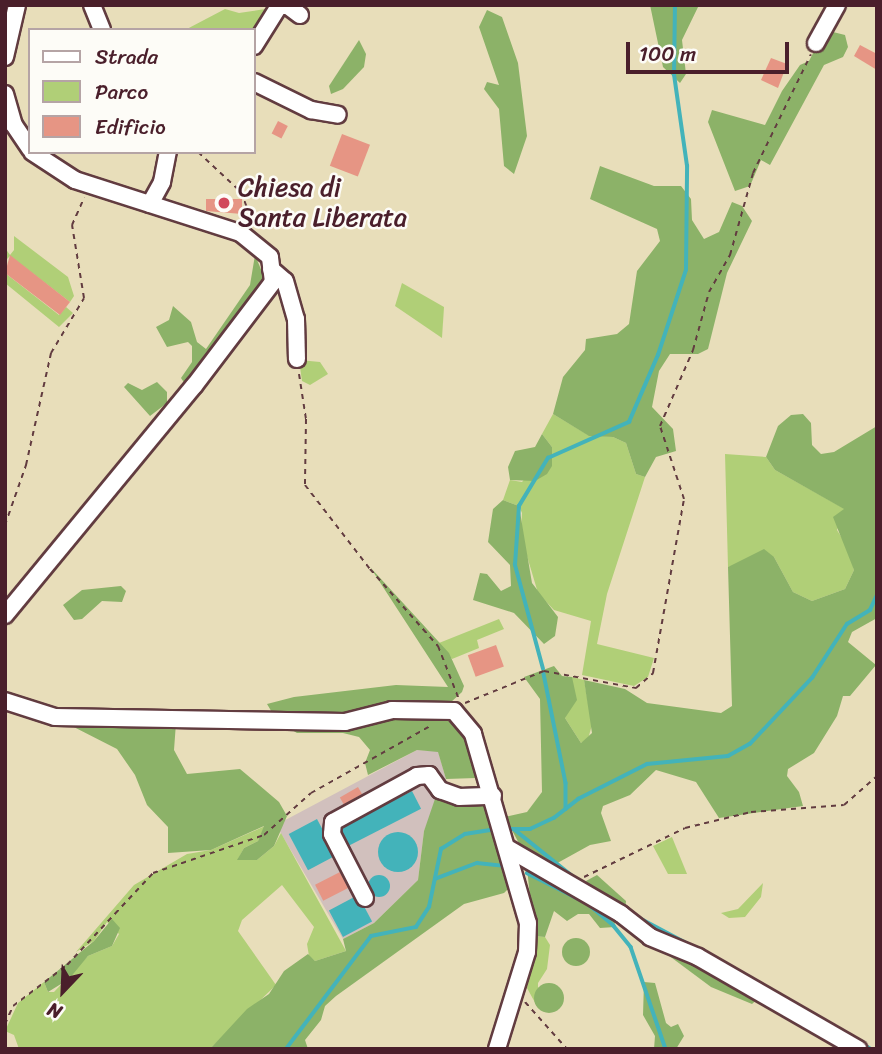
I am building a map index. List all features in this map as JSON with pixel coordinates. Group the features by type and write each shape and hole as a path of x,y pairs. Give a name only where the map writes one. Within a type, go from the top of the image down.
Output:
{"street":[{"path":"5,57 17,5"},
{"path":"92,5 101,28"},
{"path":"816,43 837,5"},
{"path":"256,43 279,6 288,6 300,15"},
{"path":"256,83 311,110 338,115"},
{"path":"5,94 14,125 28,146"},
{"path":"5,615 194,386 273,282 270,257 258,244 240,233 90,184 49,167 34,154"},
{"path":"150,204 162,182 168,154"},
{"path":"271,269 285,281 296,319 297,359"},
{"path":"5,701 55,717 345,722 392,710 437,707 454,711 473,734 509,849 528,923 527,951 516,996 497,1049"},
{"path":"365,898 332,834 333,822 417,776 429,775 440,790 459,797 493,796"},
{"path":"509,849 570,882 650,937 698,957 859,1049"}],"path":[{"path":"297,359 306,419 305,485 370,569 438,646 461,705 544,671 636,688 653,673 684,499 660,426 692,350 709,292 730,255 737,215 753,173 816,43"},
{"path":"200,154 241,192 258,244"},
{"path":"5,525 26,465 51,353 84,298 72,225 90,184"},
{"path":"5,1024 13,1006 67,965 153,873 264,835 311,793 434,724"},
{"path":"570,882 616,864 685,828 751,812 845,805 877,776"},
{"path":"516,996 544,1019 567,1049"}],"shaded area":[{"path":"417,750 438,751 446,779 424,831 418,880 374,923 343,939 276,825"}],"green space":[{"path":"650,5 699,5 682,40 686,74 680,83 663,67"},
{"path":"272,8 256,37 256,28 189,28 225,9 239,13"},
{"path":"487,10 502,17 518,63 527,136 514,174 504,166 499,109 484,89 487,82 499,85 479,27"},
{"path":"825,30 845,35 848,47 843,57 824,65 770,165 761,160 750,186 735,191 708,122 712,110 765,125 782,91 800,65 809,61"},
{"path":"359,40 366,54 364,67 343,89 331,94 329,86"},
{"path":"600,166 654,186 681,186 691,199 692,220 704,239 719,232 732,202 742,206 752,221 727,273 708,349 698,354 670,354 659,371 652,407 673,429 676,451 656,457 645,477 636,474 626,443 613,437 589,436 553,414 563,377 585,350 586,339 617,334 629,324 637,271 660,241 657,229 590,199"},
{"path":"14,236 68,277 74,296 70,302 10,256 5,261 5,248 10,255 14,250"},
{"path":"255,255 265,279 260,291 185,384 181,378 192,362 192,346 188,342 167,347 156,327 169,320 173,306 191,322 197,342 206,349 250,285"},
{"path":"5,273 59,315 66,307 73,313 59,327 5,283"},
{"path":"402,283 444,307 442,338 395,306"},
{"path":"299,360 320,362 328,374 310,385 302,381"},
{"path":"157,382 167,392 167,403 150,416 124,387 128,383 142,390"},
{"path":"553,414 588,435 613,437 626,443 636,474 645,477 607,594 597,644 654,658 648,677 634,686 582,675 591,621 554,610 538,593 521,536 522,513 519,506 503,500 510,480 522,482 552,447 542,434"},
{"path":"803,414 811,423 812,445 821,454 834,452 877,426 877,618 852,632 848,642 876,665 850,696 843,696 837,716 814,753 788,769 787,776 799,792 803,806 719,818 696,782 656,770 630,795 603,806 601,813 611,841 590,845 552,866 522,849 505,817 527,812 542,792 540,699 524,677 554,666 562,676 572,677 577,700 565,718 581,743 592,733 584,680 625,689 647,703 721,713 732,706 728,567 764,549 774,557 793,592 812,601 845,589 854,570 833,517 844,509 775,470 766,457 778,426 791,415"},
{"path":"542,434 552,447 552,466 547,474 535,481 510,480 508,467 515,451 535,447"},
{"path":"725,454 766,457 775,470 845,509 837,530 850,551 854,570 845,589 812,601 793,592 774,557 728,567"},
{"path":"503,500 519,506 532,583 558,617 555,636 544,644 514,613 473,600 480,573 487,574 501,591 511,586 510,565 488,542 493,509"},
{"path":"370,567 449,653 464,686 462,692 450,703 338,716 273,714 267,704 294,697 396,685 448,687"},
{"path":"121,586 126,591 122,602 102,601 82,619 74,620 63,605 82,590"},
{"path":"499,619 504,629 477,640 479,648 452,659 439,643"},
{"path":"572,677 584,680 592,725 588,739 581,743 565,718"},
{"path":"449,715 467,734 481,776 446,779 438,752 417,750 368,775 365,763 370,750 359,737 343,733 297,733 278,722"},
{"path":"64,722 176,723 174,750 187,774 240,769 279,802 287,816 274,846 257,860 237,860 244,848 258,841 264,826 211,850 168,853 168,827 147,805 135,775 117,749"},
{"path":"436,796 489,800 514,883 504,893 464,904 336,996 325,1006 321,1020 305,1040 308,1049 210,1049 247,1009 269,994 284,971 308,954 315,961 346,951 343,939 374,923 418,880 424,831"},
{"path":"265,826 258,841 244,848 238,859 257,860 274,846 281,833 346,951 315,961 309,956 307,944 314,927 282,885 242,920 238,931 276,985 210,1049 19,1049 14,1035 5,1031 18,1003 44,982 48,992 54,992 88,956 112,946 119,934 107,922 94,941 76,952 134,885 187,854 211,850"},
{"path":"672,837 687,874 668,874 653,846"},
{"path":"527,868 614,916 615,927 600,928 589,914 578,914 567,921 554,911 545,937 534,936"},
{"path":"597,875 626,901 625,913 587,887 586,881"},
{"path":"763,883 761,897 745,917 729,918 721,913 738,909"},
{"path":"112,919 120,928 112,946 88,956 69,979 48,992 44,982 94,941"},
{"path":"534,936 545,937 550,945 547,969 538,983 538,1008 527,988"},
{"path":"576,938 586,942 590,952 586,962 576,966 566,962 562,952 566,942"},
{"path":"670,951 761,996 752,1004 711,987 668,955"},
{"path":"644,982 655,983 666,1023 671,1027 678,1024 684,1036 676,1049 654,1049 655,1036 643,1015"},
{"path":"549,983 555,984 563,992 563,1004 555,1012 549,1013 543,1012 535,1004 534,998 535,992 543,984"}],"water":[{"path":"412,791 421,809 346,847 337,829"},
{"path":"317,819 336,855 308,870 289,834"},
{"path":"398,832 406,833 412,838 417,844 417,860 412,866 406,871 398,872 390,871 384,866 379,860 378,852 379,844 384,838 390,833"},
{"path":"379,875 389,882 390,886 383,896 379,897 369,890 368,886 375,876"},
{"path":"358,895 372,921 343,937 329,910"}],"building":[{"path":"860,45 877,54 877,70 854,56"},
{"path":"771,58 787,64 778,88 761,80"},
{"path":"278,121 288,126 281,138 272,133"},
{"path":"342,134 370,145 358,176 330,166"},
{"name":"Chiesa di Santa Liberata","path":"206,199 242,199 242,214 206,211"},
{"path":"10,255 70,302 60,315 5,273"},
{"path":"496,645 504,667 476,677 468,655"},
{"path":"358,787 362,794 344,804 340,798"},
{"path":"340,872 348,888 323,901 315,885"}],"waterway":[{"path":"543,669 515,565 519,506 548,458 629,422 658,355 686,270 687,166 674,75 675,5"},
{"path":"506,829 530,829 554,818 578,799 647,764 728,756 750,744 812,678 847,624 870,610 877,595"},
{"path":"544,674 566,783 566,809"},
{"path":"286,1049 371,936 416,927 429,907 441,849 465,834 495,829"},
{"path":"514,829 575,878"},
{"path":"435,879 477,863 504,866"},
{"path":"527,873 587,903 614,926 631,947 666,1049"},
{"path":"632,914 690,945"},
{"path":"725,964 871,1049"}],"place":[{"name":"Chiesa di Santa Liberata","path":"224,203"}]}
